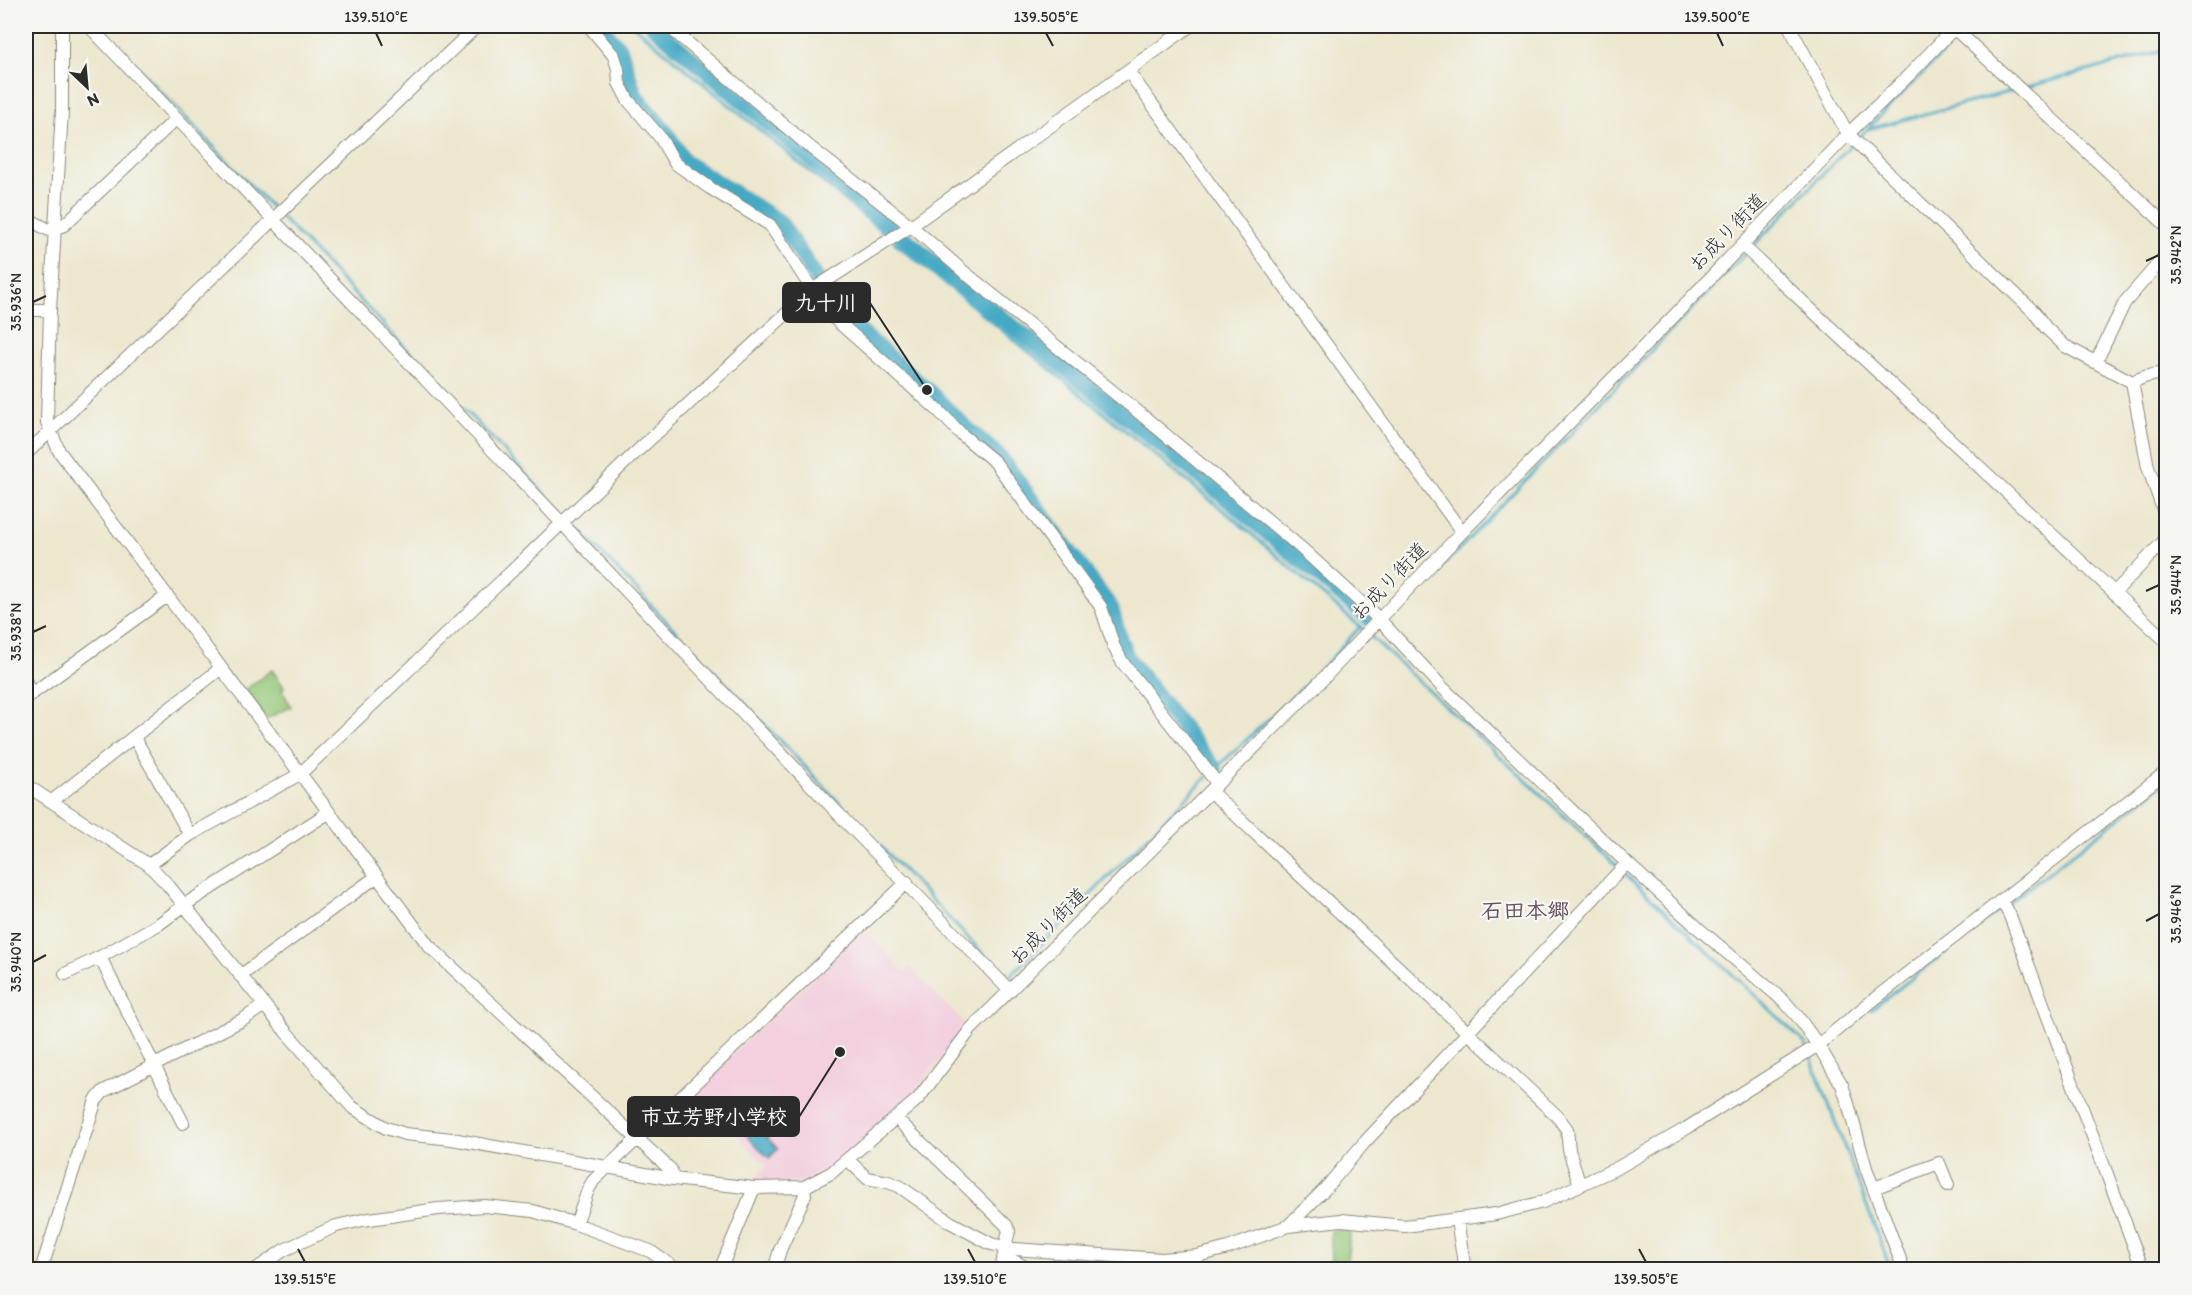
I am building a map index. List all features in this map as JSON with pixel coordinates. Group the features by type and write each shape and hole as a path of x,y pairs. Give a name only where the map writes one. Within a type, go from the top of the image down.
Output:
{"street":[{"path":"62,26 62,111 50,310 47,422 59,451 220,669 437,955 671,1170 673,1179"},
{"path":"89,26 850,826 907,882 1010,991"},
{"path":"26,454 477,26"},
{"path":"589,26 614,56 619,83 628,100 659,136 675,163 703,184 770,225 827,312 995,462 1101,607 1114,647 1123,663 1214,787 1557,1116 1567,1129 1569,1150 1580,1185"},
{"path":"668,26 811,148 911,226 972,279 1247,501 1379,619 1443,688 1627,863 1706,935 1785,1002 1818,1045 1842,1085 1861,1152 1904,1269"},
{"path":"149,865 190,835 300,774 562,522 812,290 911,226 1190,26"},
{"path":"1789,26 1848,134 2034,312 2058,340 2073,351 2132,382"},
{"path":"1955,27 2166,225"},
{"name":"お成り街道","path":"804,1187 831,1173 848,1160 918,1099 971,1029 1319,683 1461,532 1747,249 1848,134 1955,27"},
{"path":"1128,71 1461,532"},
{"path":"26,218 49,230 64,225 177,118"},
{"path":"1747,249 2166,641"},
{"path":"2096,362 2125,302 2166,255"},
{"path":"26,310 50,310"},
{"path":"2132,382 2166,372"},
{"path":"2132,382 2148,467 2166,518"},
{"path":"2114,593 2166,539"},
{"path":"26,682 28,696 167,596"},
{"path":"52,801 220,669"},
{"path":"134,737 190,835"},
{"path":"1004,1252 1159,1264 1228,1248 1288,1226 1341,1220 1405,1226 1457,1220 1543,1202 1619,1167 1687,1128 1818,1045 2166,772"},
{"path":"26,785 149,865 264,1005 352,1107 386,1128 405,1134 452,1139 673,1179 754,1188 804,1187 805,1195 780,1250 774,1269"},
{"path":"65,974 151,929 328,813"},
{"path":"1288,1226 1627,863"},
{"path":"240,976 376,877"},
{"path":"576,1224 593,1181 907,882"},
{"path":"2000,903 2010,916 2143,1269"},
{"path":"100,957 183,1123"},
{"path":"41,1269 96,1100 104,1091 244,1019 264,1005"},
{"path":"896,1118 1006,1225 1010,1231 1001,1269"},
{"path":"848,1160 867,1178 899,1186 950,1222 1031,1269"},
{"path":"1874,1188 1940,1163 1948,1185"},
{"path":"720,1269 754,1188"},
{"path":"255,1269 293,1246 336,1226 428,1210 485,1206 533,1211 576,1224 650,1251 677,1269"},
{"path":"1457,1220 1465,1269"}],"shaded area":[{"path":"864,930 905,972 910,968 967,1026 911,1097 825,1172 804,1182 751,1181 767,1166 694,1090"}],"green space":[{"path":"272,670 284,687 282,690 291,707 266,719 245,690"},
{"path":"1337,1227 1351,1227 1346,1268 1332,1269 1331,1231 1336,1230"}],"water":[{"path":"755,1125 778,1149 769,1158 745,1134"}],"waterway":[{"path":"98,26 277,213"},
{"path":"600,26 620,49 635,95 667,134 685,162 780,222 840,314 1000,457 1111,608 1128,659 1215,769"},
{"path":"634,26 889,237"},
{"path":"653,26 950,276 1201,477 1369,618"},
{"path":"1964,33 1971,26"},
{"path":"1857,139 1959,37"},
{"path":"2023,88 2166,50"},
{"path":"1869,129 2016,90"},
{"path":"1751,248 1853,143"},
{"path":"281,217 564,514"},
{"path":"894,242 1234,519 1365,631"},
{"path":"1391,613 1400,610 1746,253"},
{"path":"569,519 1007,979 1207,777"},
{"path":"1212,772 1313,678 1361,626"},
{"path":"1370,636 1618,866"},
{"path":"2006,905 2166,782"},
{"path":"1622,871 1805,1043 1807,1049"},
{"path":"1871,1010 2001,909"},
{"path":"1810,1055 1891,1270"}],"place":[{"name":"九十川","path":"927,390"},
{"name":"市立芳野小学校","path":"840,1052"}],"district":[{"name":"石田本郷","path":"1525,910"}]}
